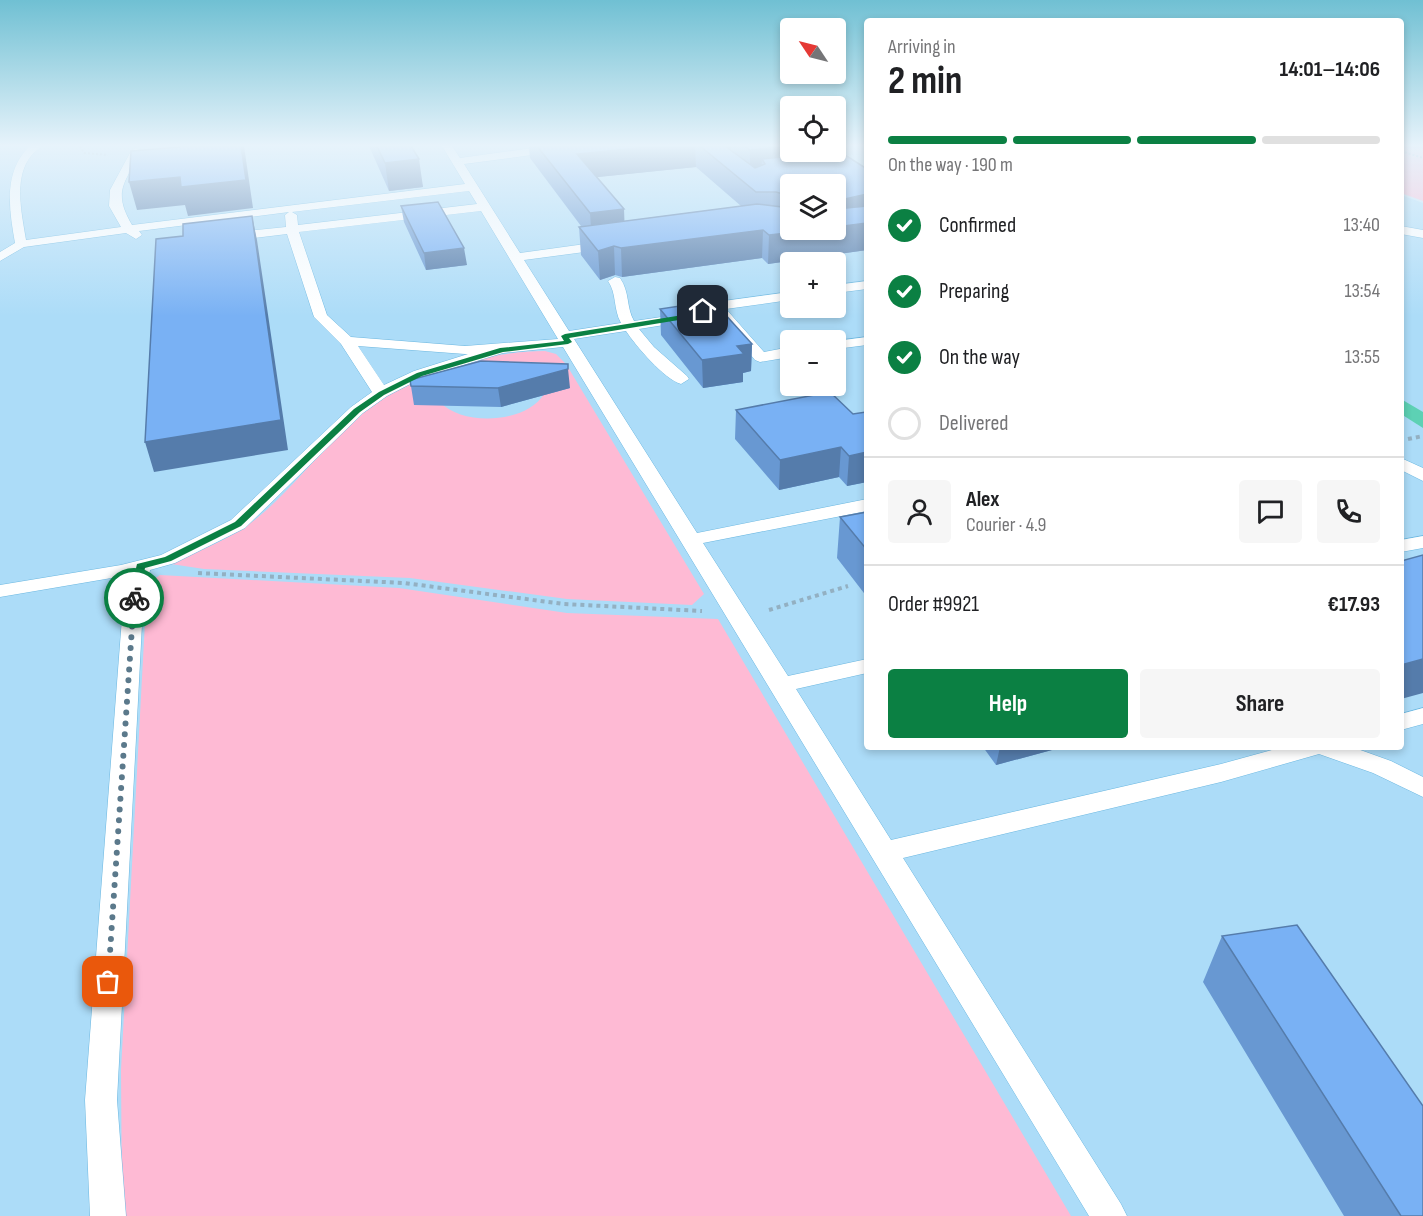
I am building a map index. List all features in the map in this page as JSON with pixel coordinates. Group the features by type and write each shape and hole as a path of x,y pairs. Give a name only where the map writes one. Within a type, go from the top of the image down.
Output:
{"lane":[{"path":"16,203 21,244"},
{"path":"115,203 115,206 133,235 153,238"},
{"path":"0,247 342,203"},
{"path":"482,203 1108,1216"},
{"path":"216,238 485,207"},
{"path":"291,209 292,229 321,317 347,341 381,393"},
{"path":"1404,231 1423,234"},
{"path":"516,257 619,243"},
{"path":"0,257 21,244"},
{"path":"615,281 623,290 623,314 631,326 648,351 681,379"},
{"path":"846,288 864,285"},
{"path":"0,591 141,566 168,559 238,524 357,410 381,393 419,374 502,350 691,316 716,306 780,297"},
{"path":"716,306 760,357 780,354"},
{"path":"347,341 465,350 502,350"},
{"path":"846,344 864,341"},
{"path":"1404,465 1423,477"},
{"path":"690,540 864,506"},
{"path":"108,1216 101,1100 133,605 141,566"},
{"path":"780,685 864,667"},
{"path":"1404,721 1423,716"},
{"path":"884,852 1221,773 1302,750"},
{"path":"1334,750 1382,767 1423,788"}],"path":[{"path":"1404,440 1423,436"},
{"path":"195,573 404,583 564,604 736,613 772,610 848,586"}],"shaded area":[{"path":"0,203 780,203 780,240 846,240 846,203 864,203 864,750 1404,750 1404,203 1423,203 1423,1216 0,1216"},
{"path":"545,351 556,354 566,364 704,594 692,605 567,599 410,578 204,569 171,564 230,536 259,517 282,496 335,438 356,418 380,401 405,386 459,364 516,353","holes":["544,394 536,404 510,416 479,418 450,410 440,402"]},
{"path":"1404,401 1423,412 1423,428 1404,416"},
{"path":"160,575 399,588 567,613 718,619 1071,1216 126,1216 122,1207 121,1070 146,603 150,582"}],"building":[{"path":"438,203 464,248 424,253 401,206"},
{"path":"582,203 619,203 624,209 590,213"},
{"path":"757,204 780,207 780,234 769,235 763,230 621,248 614,246 598,251 579,227"},
{"path":"864,206 864,223 846,226 846,208"},
{"path":"252,216 281,420 145,442 156,239 183,236 183,224"},
{"path":"713,301 752,344 737,346 744,354 702,360 660,309"},
{"path":"481,361 568,364 568,369 498,388 411,386 410,380"},
{"path":"809,396 834,396 853,414 864,412 864,453 849,456 841,447 780,460 736,410"},
{"path":"864,513 864,546 840,517"},
{"path":"1423,555 1423,659 1404,664 1404,560"},
{"path":"1297,925 1423,1106 1423,1216 1401,1216 1222,936"}],"way so far":[{"path":"108,982 134,598"}],"route":[{"path":"134,598 141,566 168,559 238,524 357,410 381,393 419,374 502,350 568,342 565,336 691,316 703,311"}]}
